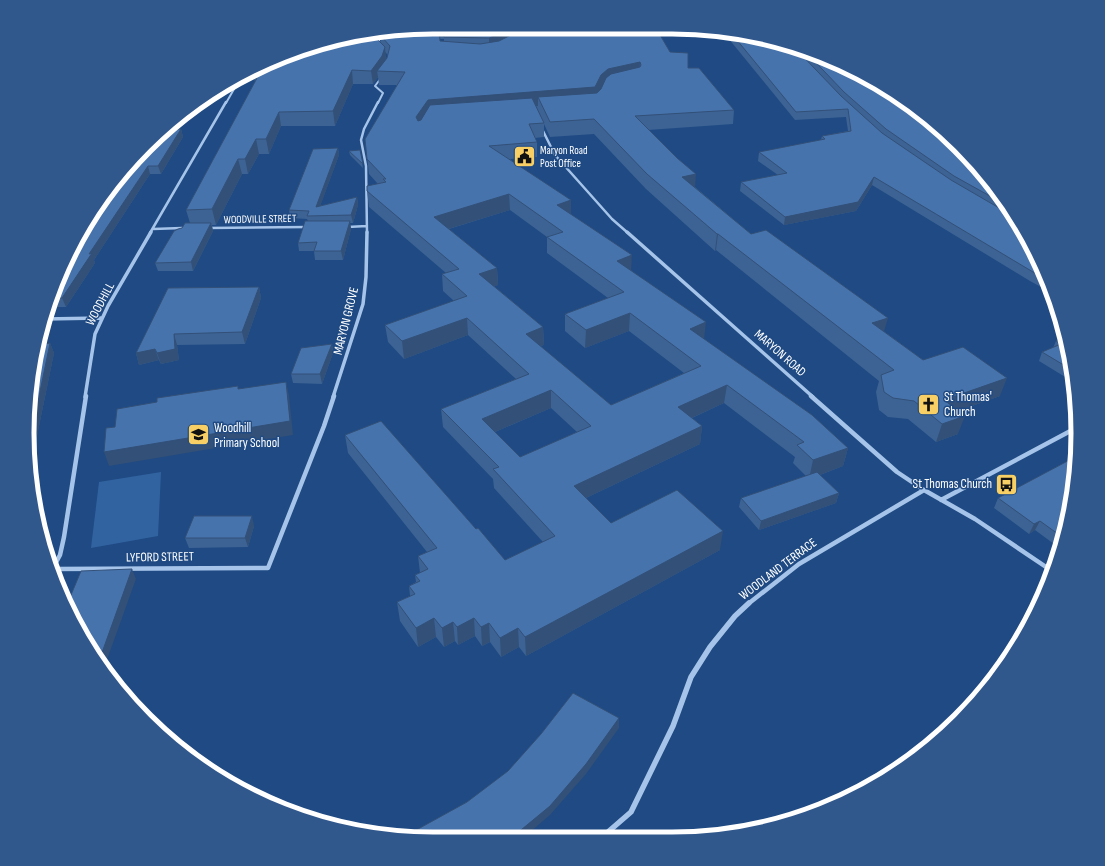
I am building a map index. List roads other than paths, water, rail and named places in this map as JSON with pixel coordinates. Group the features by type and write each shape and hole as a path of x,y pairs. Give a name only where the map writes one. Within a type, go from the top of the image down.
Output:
{"street":[{"path":"516,34 516,42"},
{"path":"379,37 380,50 383,53"},
{"name":"MARYON GROVE","path":"268,568 320,440 363,304 366,277 367,226 366,166 361,140 364,129 383,94 375,86 382,75"},
{"name":"WOODHILL","path":"56,563 60,555 64,537 91,348 101,318 236,85"},
{"name":"MARYON ROAD","path":"539,122 555,155 612,219 897,472 975,520 1047,568"},
{"path":"343,227 367,226"},
{"name":"WOODVILLE STREET","path":"200,228 311,227"},
{"path":"154,229 185,228"},
{"path":"51,319 101,318"},
{"path":"941,500 1071,431"},
{"name":"WOODLAND TERRACE","path":"608,832 631,812 673,726 690,677 710,647 735,616 767,588 799,564 924,490"},
{"name":"LYFORD STREET","path":"58,568 268,568"}],"place":[{"name":"Maryon Road Post Office","path":"525,156"},
{"name":"St Thomas' Church","path":"928,404"},
{"name":"Woodhill Primary School","path":"199,435"},
{"name":"St Thomas Church","path":"1007,484"}]}
